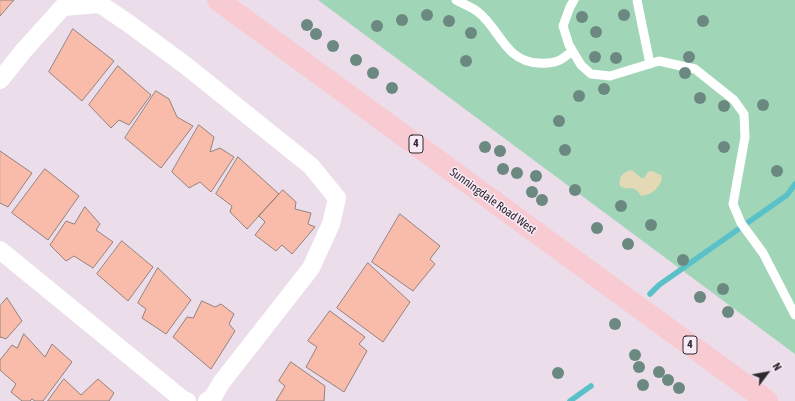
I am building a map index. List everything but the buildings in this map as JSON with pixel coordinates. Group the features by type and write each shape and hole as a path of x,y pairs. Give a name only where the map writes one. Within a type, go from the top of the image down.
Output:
{"main road":[{"name":"Sunningdale Road West","path":"218,0 767,401"}],"street":[{"path":"0,80 24,50 63,7 100,4 185,65 311,166 337,198 331,224 311,268 221,383 213,397 207,401"},
{"path":"0,250 182,399 187,401"}],"lane":[{"path":"456,0 478,12 506,47 520,59 533,63 552,64 566,57 572,51"},
{"path":"574,0 570,7 564,26 572,51 581,65 591,74 610,76 659,61 695,69 734,100 744,114 745,137 733,204 741,223 763,253 795,315"},
{"path":"637,0 650,64"}],"green space":[{"path":"318,0 795,0 795,354"}],"sand":[{"path":"632,170 641,178 644,178 648,172 652,171 661,175 662,179 654,190 641,196 636,190 623,188 620,186 622,175"}],"waterway":[{"path":"650,294 659,285 787,195 795,184"},
{"path":"570,401 591,386"}]}
